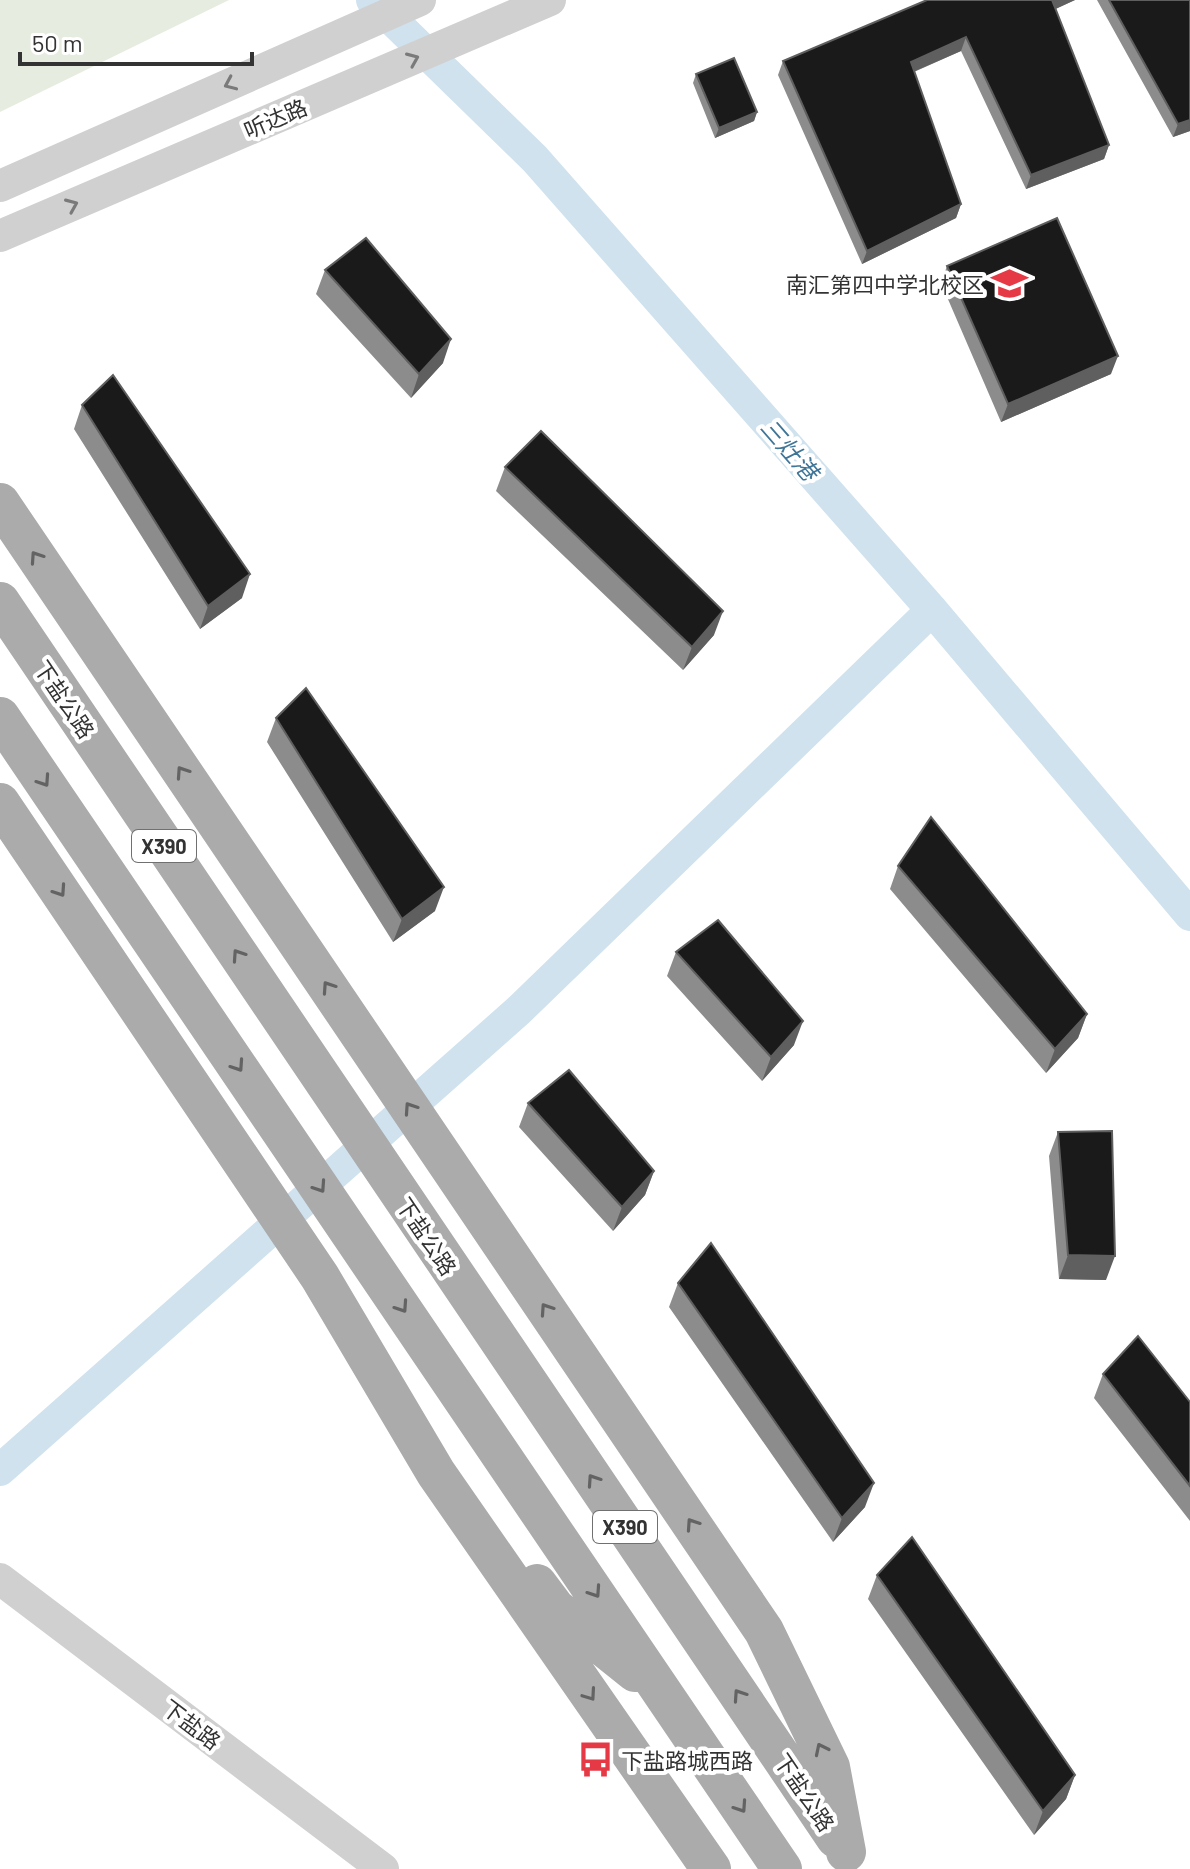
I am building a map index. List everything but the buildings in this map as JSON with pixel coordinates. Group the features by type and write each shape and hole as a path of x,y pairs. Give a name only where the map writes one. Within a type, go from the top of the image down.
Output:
{"main road":[{"path":"0,503 764,1631 830,1767 851,1860"},
{"name":"下盐公路","path":"0,602 851,1860"},
{"name":"X390","path":"0,717 782,1869"},
{"path":"0,803 320,1277 436,1473 701,1866"},
{"path":"383,1385 437,1446 555,1608 667,1698"}],"street":[{"path":"0,186 420,0"},
{"name":"听达路","path":"0,236 550,0"},
{"name":"下盐路","path":"0,1579 383,1869"}],"shaded area":[{"path":"0,0 229,0 0,112"}],"waterway":[{"name":"三灶港","path":"372,0 535,159 932,610 1190,915"},
{"path":"0,1470 518,1011 932,610"}],"place":[{"name":"南汇第四中学北校区","path":"1010,284"},
{"name":"下盐路城西路","path":"595,1760"}]}
